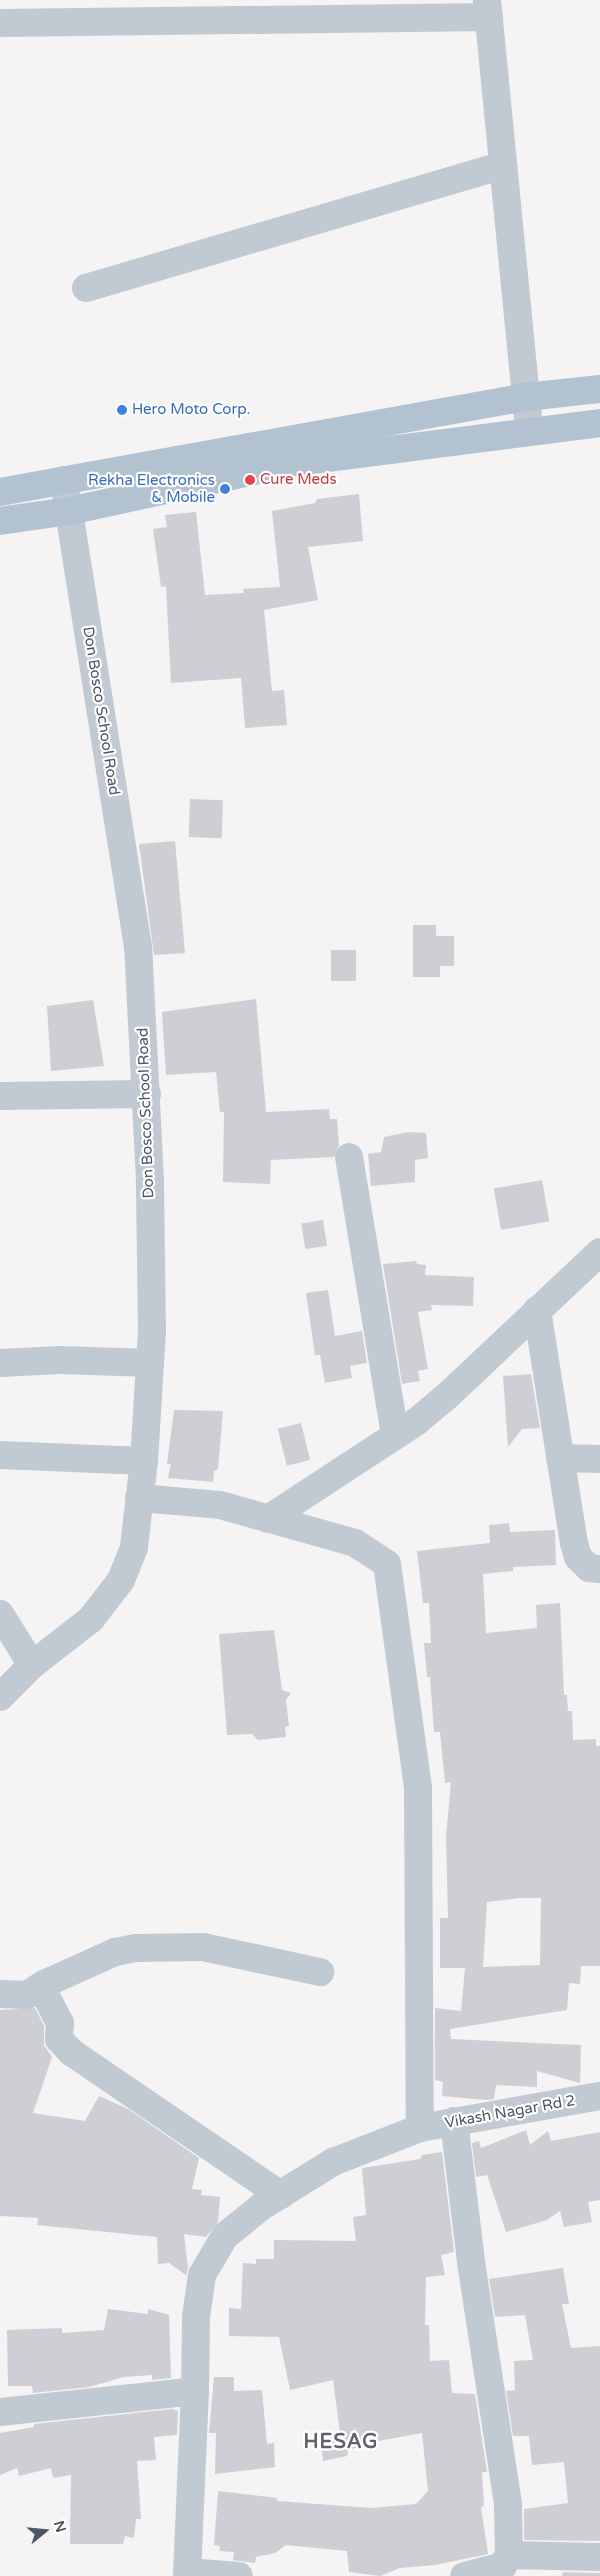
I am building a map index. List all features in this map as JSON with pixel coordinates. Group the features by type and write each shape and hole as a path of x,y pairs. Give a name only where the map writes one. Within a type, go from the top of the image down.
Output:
{"main road":[{"path":"0,492 526,397 600,389"},
{"path":"0,522 69,511 296,462 529,430 600,423"}],"street":[{"path":"0,23 182,11 488,9 529,430"},
{"path":"86,288 503,165"},
{"name":"Don Bosco School Road","path":"0,1697 32,1665 91,1619 121,1580 134,1547 144,1461 150,1363 147,1094 138,947 64,480"},
{"path":"0,1096 147,1094"},
{"path":"349,1157 395,1435"},
{"path":"268,1519 395,1435 445,1398 600,1252"},
{"path":"537,1310 560,1458 578,1557 589,1568 600,1569"},
{"path":"0,1363 60,1360 150,1363"},
{"path":"0,1455 144,1461"},
{"path":"560,1458 600,1459"},
{"path":"140,1498 220,1505 355,1543 387,1564 418,1788 420,2128"},
{"path":"0,1614 32,1665"},
{"path":"0,1994 26,1996 115,1952 136,1948 203,1947 320,1972"},
{"path":"42,1988 60,2023 59,2039 71,2052 281,2194"},
{"name":"Vikash Nagar Rd 2","path":"181,2575 195,2390 196,2317 202,2275 225,2236 281,2194 333,2162 420,2128 600,2096"},
{"path":"454,2121 471,2262 508,2506 509,2555 503,2566 464,2576"},
{"path":"0,2412 195,2390"},
{"path":"509,2555 600,2557"},
{"path":"181,2575 239,2576"}],"building":[{"path":"359,494 363,541 308,547 318,600 264,610 272,691 284,690 287,725 245,728 241,678 171,683 166,586 161,587 153,529 167,527 165,515 196,512 205,595 244,593 243,589 280,587 272,511 315,503 317,499"},
{"path":"190,799 223,800 222,838 189,837"},
{"path":"175,841 185,953 154,955 139,844"},
{"path":"413,925 436,925 436,936 454,936 454,966 440,966 440,977 413,977"},
{"path":"331,950 356,950 356,981 331,981"},
{"path":"256,999 266,1112 329,1109 330,1119 337,1119 339,1145 334,1157 271,1160 270,1184 223,1182 224,1112 220,1112 216,1072 166,1075 162,1012"},
{"path":"93,1000 104,1066 51,1071 47,1006"},
{"path":"408,1132 426,1133 428,1158 415,1160 415,1182 371,1186 368,1154 381,1152 384,1137"},
{"path":"542,1180 549,1221 501,1230 494,1189"},
{"path":"323,1220 327,1246 305,1249 301,1223"},
{"path":"416,1261 417,1264 426,1265 425,1275 474,1277 473,1306 431,1305 432,1310 418,1312 428,1369 418,1371 420,1381 402,1384 383,1264"},
{"path":"328,1290 335,1336 362,1331 367,1363 350,1366 352,1378 325,1383 320,1355 315,1355 306,1293"},
{"path":"531,1374 540,1428 522,1429 508,1447 503,1376"},
{"path":"174,1410 223,1411 218,1469 214,1471 213,1482 168,1478 171,1464 167,1464"},
{"path":"301,1423 310,1460 287,1466 278,1429"},
{"path":"509,1523 510,1532 555,1530 556,1565 513,1567 513,1571 483,1574 486,1633 537,1628 536,1605 560,1603 564,1695 567,1695 568,1711 572,1711 573,1740 596,1739 596,1746 600,1746 600,1966 581,1966 580,1984 569,1983 567,2010 450,2029 451,2039 581,2045 580,2083 537,2071 537,2087 496,2085 494,2099 486,2100 442,2096 443,2082 435,2080 435,2008 461,2011 465,1968 440,1968 440,1918 448,1918 446,1837 451,1782 445,1783 440,1732 434,1732 430,1677 427,1677 424,1643 431,1643 429,1603 423,1603 417,1551 490,1543 489,1525","holes":["519,1898 541,1898 540,1965 483,1967 487,1902"]},
{"path":"274,1630 282,1690 291,1693 286,1700 289,1726 285,1727 286,1737 258,1740 252,1734 227,1735 219,1634"},
{"path":"35,2008 44,2026 44,2045 52,2057 33,2113 85,2121 99,2096 128,2109 199,2158 192,2189 202,2190 201,2195 220,2197 218,2222 206,2237 184,2234 188,2268 186,2275 169,2263 158,2264 157,2237 37,2225 38,2218 0,2216 0,2010"},
{"path":"526,2130 530,2145 548,2131 551,2141 600,2132 600,2200 588,2202 592,2222 564,2227 560,2211 547,2220 506,2232 487,2175 476,2177 472,2143 479,2141 481,2148"},
{"path":"442,2152 454,2252 441,2255 445,2275 426,2277 425,2325 429,2325 430,2361 449,2360 452,2393 475,2394 487,2472 482,2472 484,2506 481,2507 488,2554 435,2565 400,2568 380,2576 349,2572 347,2551 286,2545 275,2553 256,2557 255,2563 233,2560 234,2552 219,2551 220,2546 214,2545 218,2491 277,2498 277,2501 371,2508 416,2504 428,2491 422,2433 362,2444 363,2447 349,2449 347,2456 323,2461 320,2435 340,2433 333,2380 290,2390 279,2337 229,2336 229,2308 241,2309 243,2263 256,2264 256,2259 274,2259 274,2240 356,2241 353,2217 366,2215 362,2168 420,2159 422,2155"},
{"path":"563,2268 569,2304 562,2304 571,2348 600,2346 600,2541 524,2540 524,2509 568,2503 564,2462 532,2465 529,2436 513,2436 506,2391 515,2390 514,2361 533,2360 525,2315 495,2317 489,2279"},
{"path":"108,2309 148,2314 148,2309 169,2315 171,2378 152,2380 152,2375 124,2377 89,2387 33,2393 32,2386 8,2386 7,2330 62,2328 62,2333 104,2330"},
{"path":"214,2377 234,2377 234,2391 262,2390 267,2444 274,2443 275,2467 215,2474 216,2433 209,2433"},
{"path":"172,2409 178,2411 177,2435 154,2437 156,2460 137,2461 141,2519 136,2519 134,2538 125,2536 123,2544 70,2544 71,2475 53,2478 51,2468 19,2476 17,2468 0,2475 0,2433 34,2427 34,2424"},
{"path":"563,2572 600,2573 600,2576 562,2576"}],"place":[{"name":"Hero Moto Corp.","path":"122,410"},
{"name":"Cure Meds","path":"250,480"},
{"name":"Rekha Electronics & Mobile","path":"225,489"}],"district":[{"name":"HESAG","path":"341,2442"}]}
